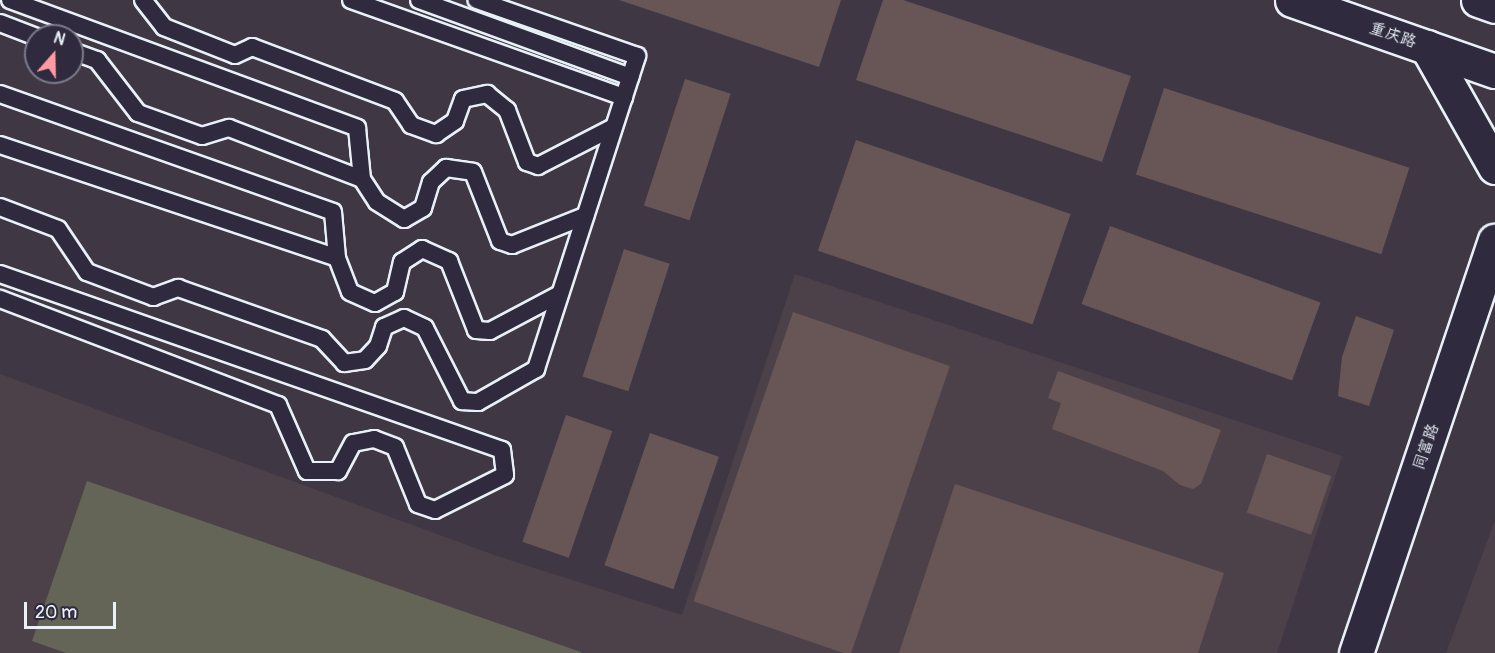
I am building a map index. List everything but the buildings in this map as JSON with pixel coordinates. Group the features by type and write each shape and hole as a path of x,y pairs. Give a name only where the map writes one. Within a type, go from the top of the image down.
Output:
{"street":[{"name":"重庆路","path":"1292,0 1495,71"},
{"path":"1478,0 1495,6"},
{"path":"1426,47 1495,168"},
{"name":"同富路","path":"1356,653 1495,241"},
{"name":"同富路","path":"1376,653 1495,297"}],"lane":[{"path":"0,5 2,0"},
{"path":"9,0 357,128 362,179 378,202 404,219 423,208 431,182 446,168 473,172 500,241 512,245 585,216"},
{"path":"143,0 164,27 235,55 252,47 395,101 411,125 436,134 455,121 463,99 487,94 507,110 527,162 538,166 614,127"},
{"path":"351,0 624,97"},
{"path":"419,0 630,77"},
{"path":"0,207 58,230 87,272 153,297 178,288 322,339 344,363 365,360 378,346 384,327 404,318 425,328 462,401 478,402 536,369 637,56 477,0"},
{"path":"0,23 24,32"},
{"path":"84,55 97,60 138,113 202,136 229,128 362,179"},
{"path":"0,94 333,212 337,258 350,292 375,303 394,292 402,262 422,249 449,261 476,330 490,331 560,294"},
{"path":"0,146 337,258"},
{"path":"0,274 502,450 505,475 435,510 418,504 395,447 374,439 353,443 339,471 307,471 278,405 0,299"}],"shaded area":[{"path":"795,274 1342,456 1277,653 0,653 0,374 497,556 682,615"},
{"path":"1495,520 1495,653 1446,653"}],"green space":[{"path":"87,481 581,653 66,653 32,641"}]}
